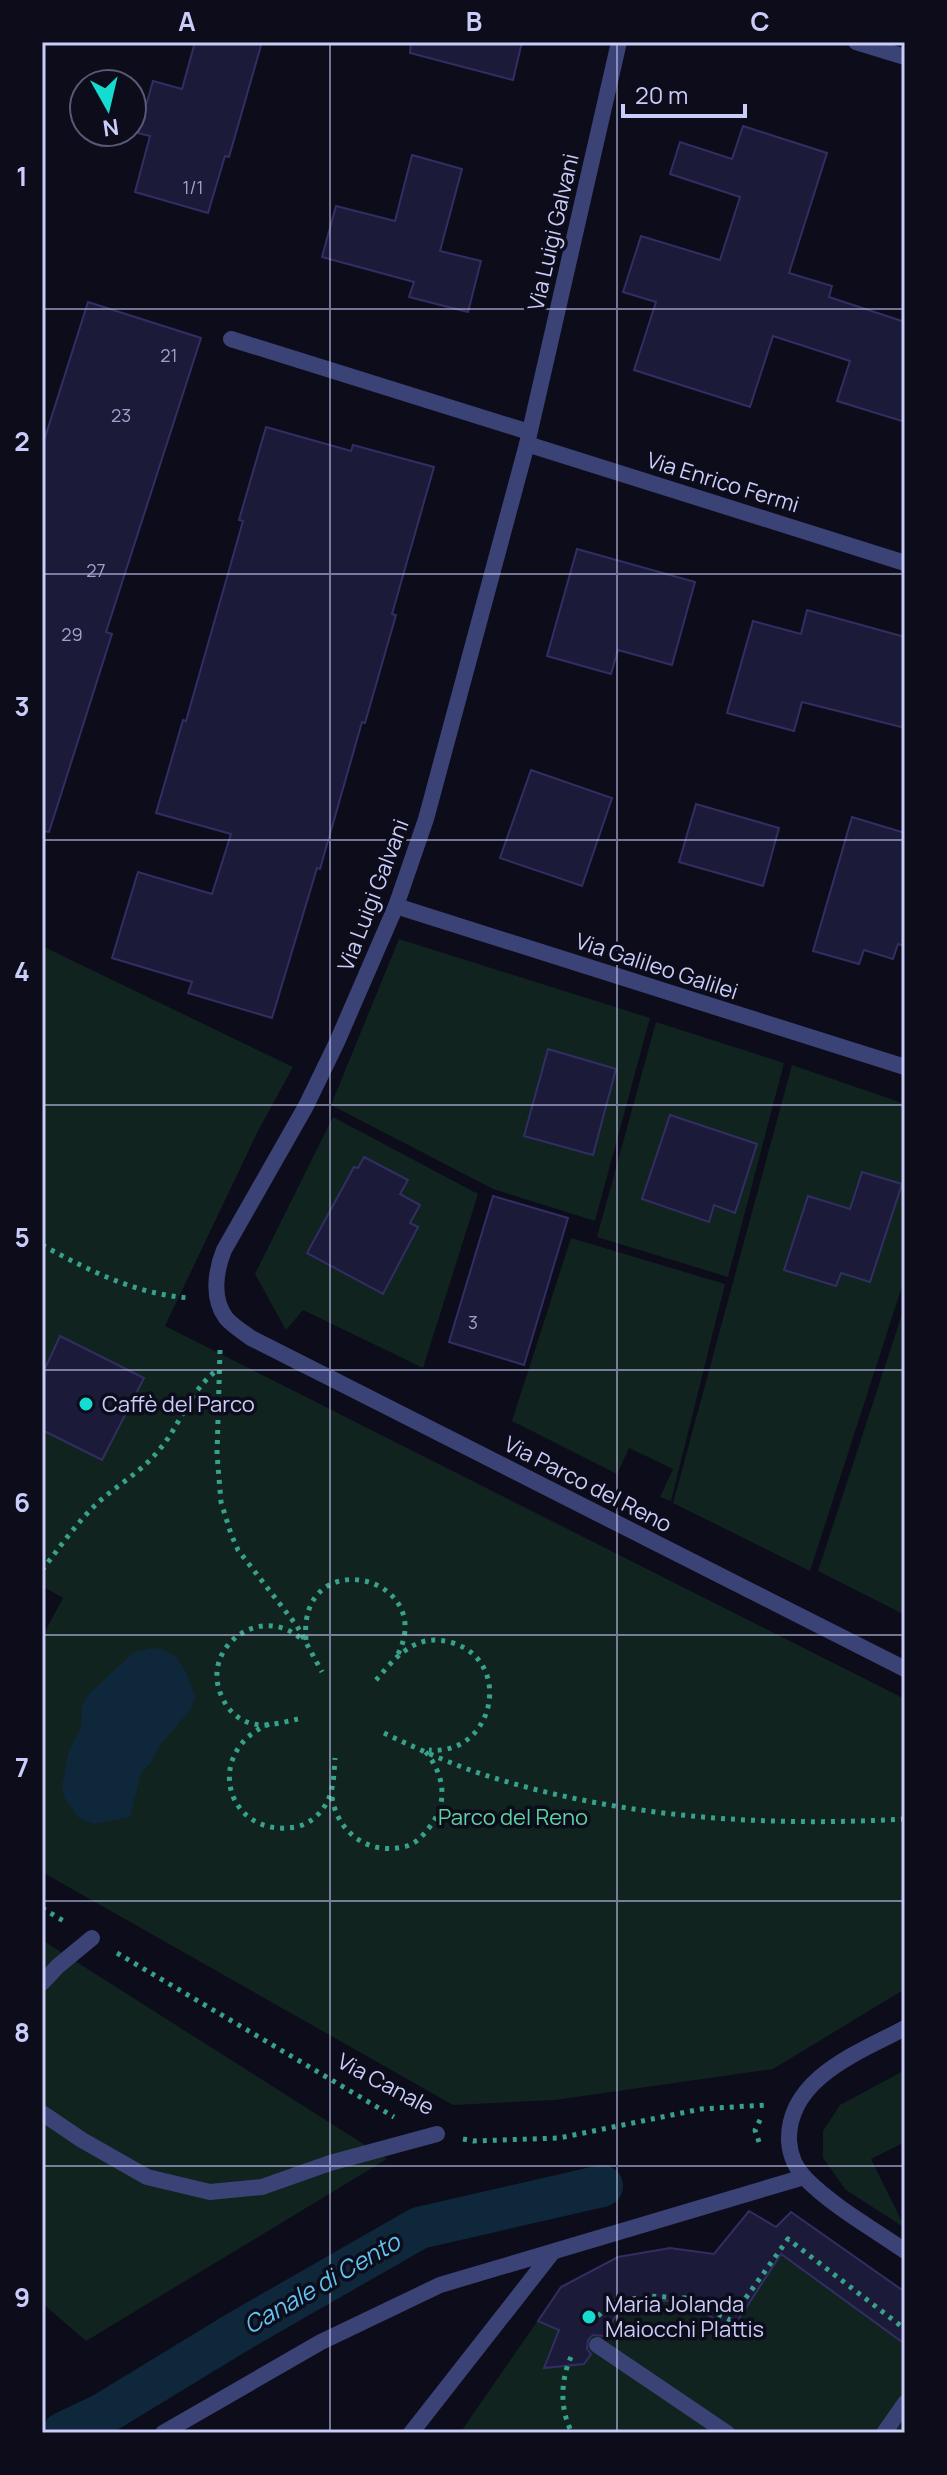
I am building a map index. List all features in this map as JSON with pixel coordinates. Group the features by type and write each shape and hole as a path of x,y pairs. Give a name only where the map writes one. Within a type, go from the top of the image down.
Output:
{"street":[{"name":"Via Luigi Galvani","path":"251,1338 225,1316 216,1282 218,1266 224,1250 306,1106 337,1042 396,906 426,819 528,438 619,42"},
{"path":"856,42 905,57"},
{"path":"231,339 528,438"},
{"name":"Via Enrico Fermi","path":"528,438 905,563"},
{"name":"Via Galileo Galilei","path":"396,906 905,1067"},
{"name":"Via Parco del Reno","path":"251,1338 905,1669"},
{"path":"42,1983 92,1938"},
{"path":"905,2028 835,2066 808,2087 791,2118 789,2147 793,2161 804,2177 823,2194 905,2251"},
{"path":"42,2113 147,2177 210,2192 262,2187 330,2163 437,2134"},
{"path":"163,2433 321,2342 440,2285 804,2177"},
{"path":"411,2433 552,2253"},
{"path":"597,2345 727,2433"},
{"path":"884,2433 905,2403"}],"path":[{"path":"42,1245 96,1275 130,1287 166,1296 219,1300"},
{"path":"225,1316 218,1370 217,1454 221,1502 238,1550 297,1626 322,1672"},
{"path":"42,1570 101,1500 134,1475 159,1450 201,1383 218,1370"},
{"path":"306,1645 305,1622 309,1607 317,1596 333,1583 364,1579 389,1591 402,1611 404,1638 394,1660"},
{"path":"298,1719 269,1724 246,1722 229,1710 217,1687 219,1662 228,1643 244,1631 259,1626 292,1631 306,1645"},
{"path":"376,1680 407,1649 425,1640 447,1641 472,1653 487,1677 490,1693 487,1715 477,1732 454,1747 424,1750"},
{"path":"269,1724 254,1731 237,1747 229,1773 230,1787 238,1807 260,1825 275,1829 303,1825 318,1815 330,1797 335,1758"},
{"path":"384,1733 490,1777 635,1811 744,1820 852,1822 905,1819"},
{"path":"332,1784 334,1811 345,1829 370,1846 402,1848 420,1838 435,1820 441,1806 442,1783 435,1763 424,1750"},
{"name":"Via Canale","path":"42,1908 416,2130 473,2141 559,2138 701,2109 799,2103"},
{"path":"590,2323 612,2303 648,2296 686,2298 730,2320 788,2239 905,2329"},
{"path":"572,2433 562,2396 566,2368 575,2345"}],"green space":[{"path":"399,939 650,1018 595,1221 493,1189 331,1105"},
{"name":"Parco del Reno","path":"42,946 293,1067 258,1131 165,1326 905,1699 905,1989 773,2069 555,2100 453,2105 42,1872 42,1637 63,1598 42,1586"},
{"path":"656,1022 784,1063 728,1277 597,1237"},
{"path":"792,1065 905,1104 905,1277 810,1571 673,1503"},
{"path":"333,1117 478,1194 423,1368 303,1310 286,1330 255,1274"},
{"path":"571,1238 725,1284 671,1501 660,1497 673,1469 629,1448 617,1474 512,1421"},
{"path":"905,1305 905,1615 818,1571"},
{"path":"42,1940 387,2159 86,2341 42,2303"},
{"path":"905,2070 905,2142 871,2159 905,2228 846,2190 823,2158 823,2131 840,2105"},
{"path":"749,2211 776,2226 791,2212 905,2292 905,2433 460,2433 561,2287 617,2257 670,2248 714,2254"}],"water":[{"path":"153,1648 170,1653 182,1664 195,1696 191,1709 141,1772 130,1817 93,1824 79,1818 65,1799 62,1788 68,1754 81,1727 82,1707 87,1696 134,1652"}],"building":[{"path":"195,42 262,42 229,157 225,156 208,213 135,192 150,136 148,98 153,81 182,89"},
{"path":"411,42 522,42 513,80 410,53"},
{"path":"743,126 827,153 789,273 832,286 829,297 905,322 905,422 837,401 850,361 773,336 750,407 634,370 656,302 623,292 641,236 720,260 740,197 670,174 680,142 732,159"},
{"path":"412,155 462,169 440,251 481,261 468,312 409,297 414,282 322,257 336,206 395,221"},
{"path":"88,302 201,338 106,632 112,634 49,832 42,831 42,447"},
{"path":"266,427 351,451 353,445 434,467 365,723 362,722 320,869 317,868 272,1018 188,993 192,982 112,958 138,872 212,894 231,834 156,813 183,720 186,721 243,521 239,520"},
{"path":"577,549 695,582 672,665 618,650 611,674 547,656"},
{"path":"807,610 905,637 905,728 802,702 794,731 727,713 753,621 801,634"},
{"path":"531,770 612,798 582,886 500,858"},
{"path":"696,804 779,828 763,886 679,862"},
{"path":"852,817 905,833 905,946 898,944 893,959 864,950 859,964 813,951"},
{"path":"548,1049 616,1069 593,1155 524,1136"},
{"path":"670,1115 757,1144 735,1213 714,1205 709,1222 642,1199"},
{"path":"364,1157 408,1180 400,1194 420,1205 410,1223 418,1227 383,1294 307,1253 354,1167 358,1168"},
{"path":"862,1172 902,1184 870,1282 841,1273 836,1286 784,1270 808,1196 850,1209"},
{"path":"493,1196 568,1218 524,1365 449,1342"},
{"name":"Caffè del Parco","path":"60,1336 144,1378 102,1460 42,1430 42,1375"},
{"path":"749,2211 776,2227 791,2212 905,2292 905,2344 781,2254 731,2331 691,2303 672,2300 622,2307 603,2336 593,2335 588,2340 587,2349 591,2354 584,2364 544,2368 559,2330 538,2321 561,2287 618,2257 670,2248 714,2254"}],"waterway":[{"name":"Canale di Cento","path":"63,2433 103,2414 419,2228 602,2186"}],"place":[{"name":"Caffè del Parco","path":"86,1404"},
{"name":"Maria Jolanda Maiocchi Plattis","path":"589,2317"}]}
